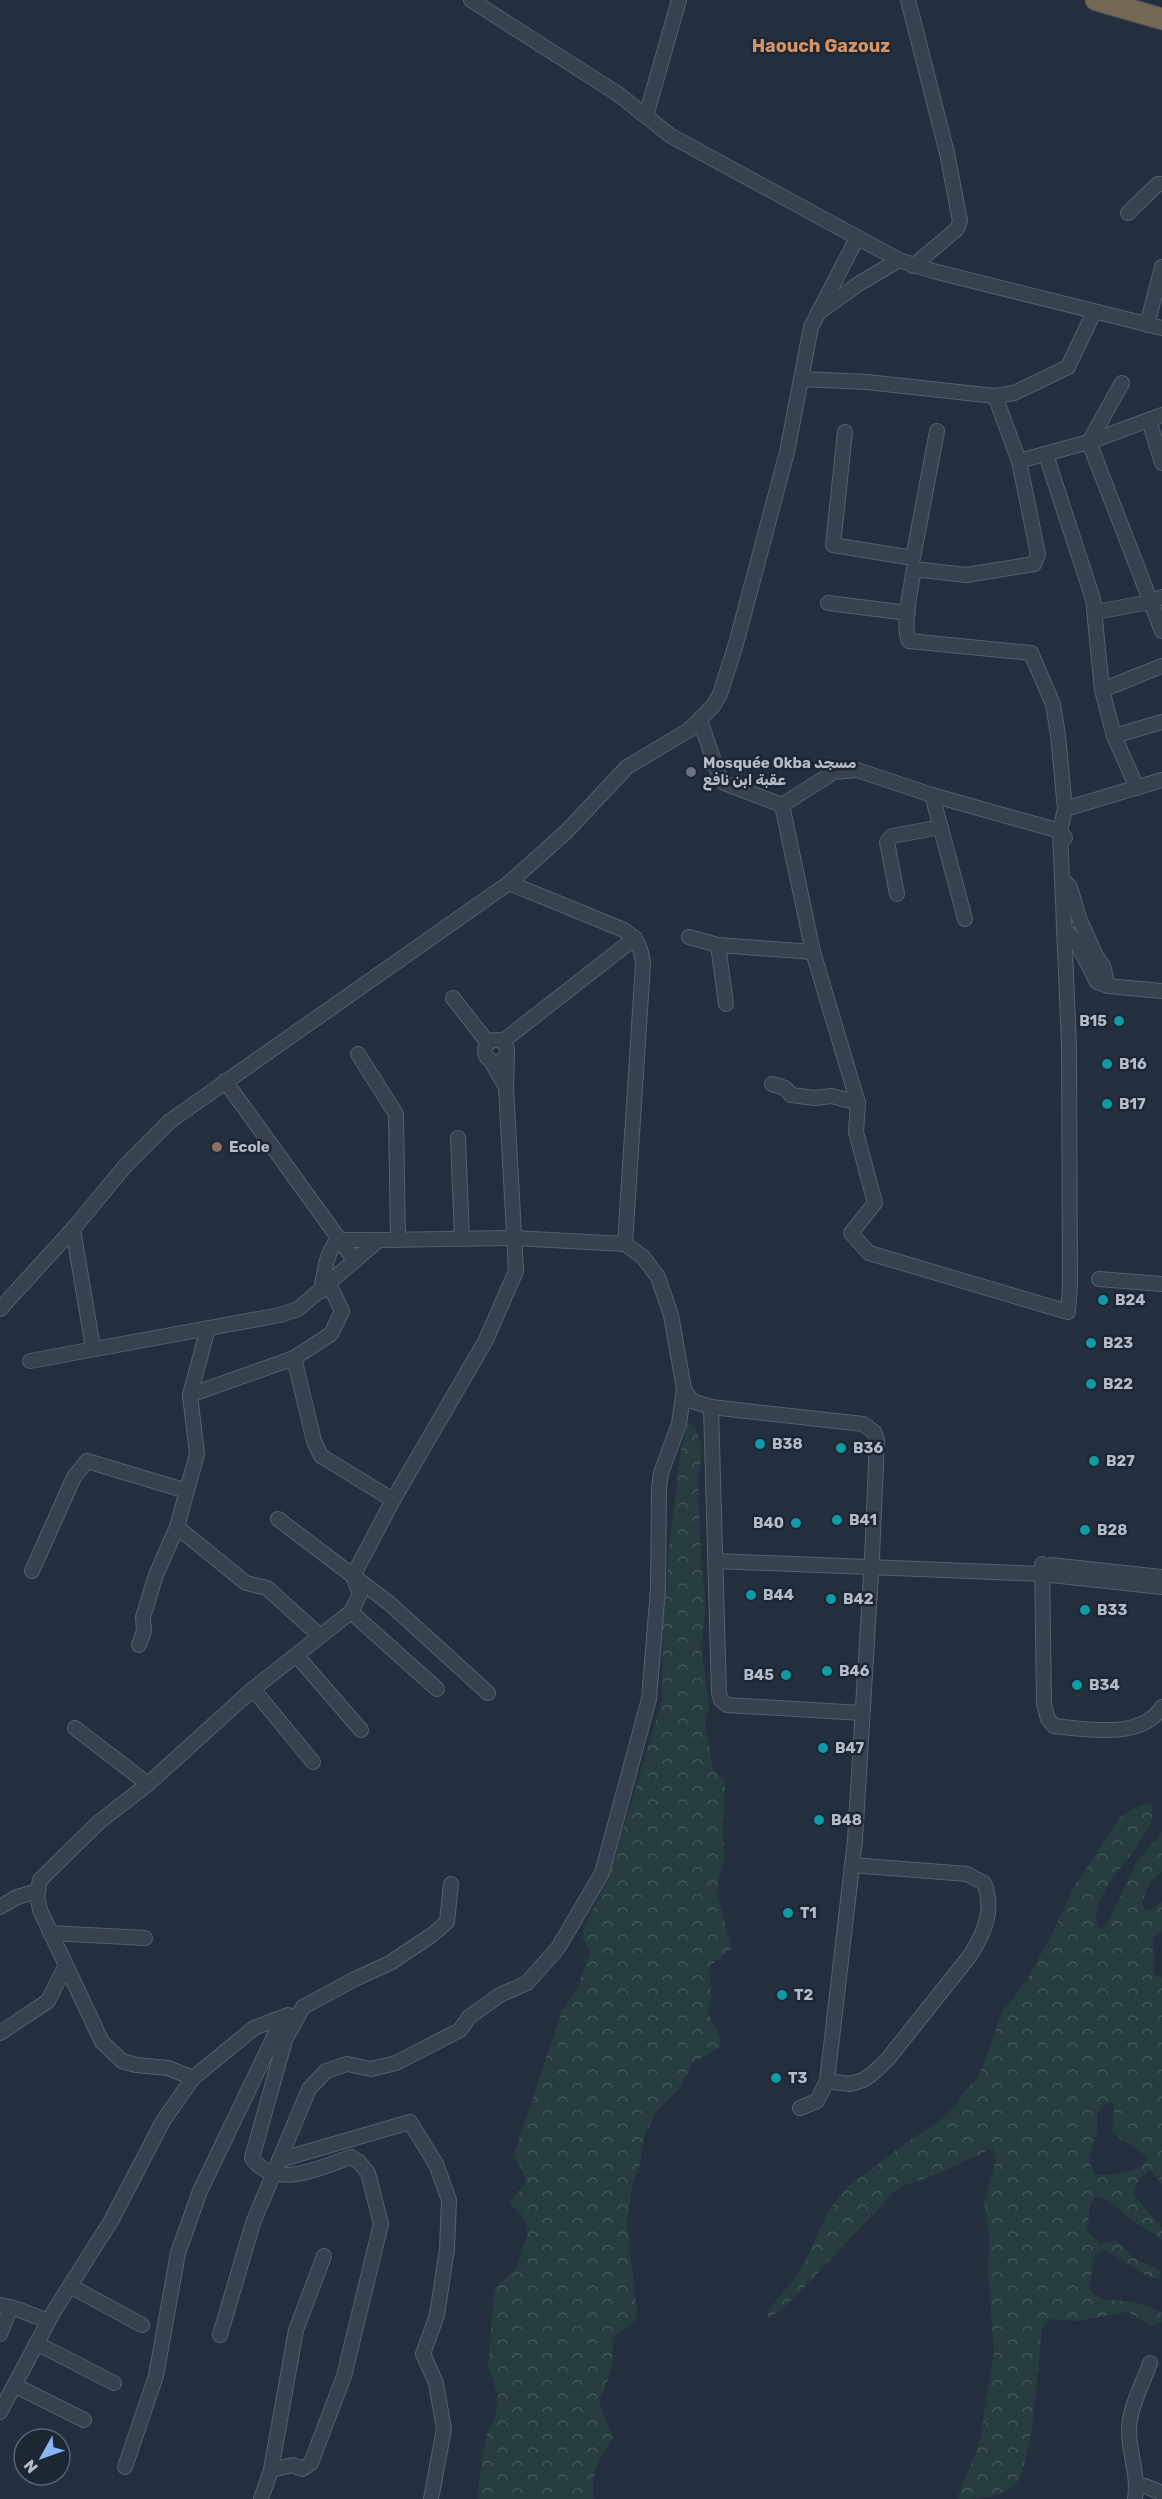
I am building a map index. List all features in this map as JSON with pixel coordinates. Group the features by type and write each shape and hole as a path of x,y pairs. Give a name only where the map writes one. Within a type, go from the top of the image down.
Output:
{"highway":[{"path":"1096,0 1162,19"}],"street":[{"path":"471,0 618,94 671,136 899,260 913,266 1162,328"},
{"path":"646,116 679,0"},
{"path":"908,0 947,153 960,221 957,229 913,266"},
{"path":"1128,213 1158,184 1162,184"},
{"path":"0,1309 73,1229 126,1165 170,1121 374,980 509,883 567,831 627,766 689,730 700,720 720,694 736,644 787,452 807,339 817,314 857,238"},
{"path":"817,314 860,283 899,260"},
{"path":"1147,325 1162,267"},
{"path":"801,379 867,382 995,396 1014,393 1068,367 1094,312"},
{"path":"1089,442 1122,383"},
{"path":"845,432 832,546 966,575 1034,564 1038,554 1019,461 995,396"},
{"path":"1019,461 1089,442 1155,418 1162,463"},
{"path":"782,805 813,952 858,1103 856,1132 875,1203 851,1233 869,1253 1068,1312 1070,1286 1069,1046 1064,928 1066,883 1060,831 1065,808 1053,704 1031,653 909,642 907,637 908,613 914,564 937,431"},
{"path":"1089,442 1156,599 1162,631"},
{"path":"1046,455 1096,612 1102,690 1114,736 1137,788"},
{"path":"1096,612 1156,599"},
{"path":"828,603 908,613"},
{"path":"1102,690 1162,666"},
{"path":"700,720 719,776 724,783 782,805"},
{"path":"1114,736 1162,722"},
{"path":"782,805 834,772 857,770 932,795 1060,831"},
{"path":"1065,808 1162,780"},
{"path":"932,795 965,919"},
{"path":"897,894 887,842 892,836 941,827"},
{"path":"509,883 624,930 636,938 641,948 643,964 625,1244"},
{"path":"1066,883 1079,918 1103,966 1108,986"},
{"path":"1064,928 1077,944 1088,969 1097,982 1108,986 1162,991"},
{"path":"689,937 718,945 813,952"},
{"path":"491,1060 501,1061 505,1047 636,938"},
{"path":"718,945 726,1004"},
{"path":"453,998 488,1043"},
{"path":"194,2078 168,2068 136,2065 122,2061 102,2043 40,1910 38,1891 40,1880 91,1831 148,1784 253,1689 351,1612 360,1594 353,1576 393,1500 486,1340 516,1271 505,1047 497,1039 488,1043 485,1053 506,1087"},
{"path":"358,1054 396,1114 398,1240"},
{"path":"225,1081 355,1261"},
{"path":"772,1084 785,1088 791,1095 815,1098 832,1096 858,1103"},
{"path":"459,1138 462,1239"},
{"path":"73,1229 93,1348"},
{"path":"190,1395 294,1358 332,1334 342,1311 325,1287 331,1249 340,1240 514,1238 625,1244 643,1257 658,1277 671,1315 684,1389 679,1424 660,1480 658,1589 648,1699 602,1873 558,1948 527,1983 500,1995 468,2017 460,2030 396,2063 371,2070 347,2064 326,2071 309,2089 253,2223 220,2336"},
{"path":"30,1361 280,1315 298,1309 379,1240"},
{"path":"1099,1279 1162,1284"},
{"path":"139,1645 156,1575 177,1527 197,1454 190,1395 208,1328"},
{"path":"294,1358 314,1441 321,1456 393,1500"},
{"path":"684,1389 692,1401 711,1407 863,1425 874,1432 877,1440 872,1563 852,1864 827,2081 817,2101 800,2108"},
{"path":"711,1407 721,1700 727,1705 862,1713"},
{"path":"32,1571 74,1477 87,1461 187,1491"},
{"path":"278,1519 388,1603 488,1693"},
{"path":"177,1527 246,1583 267,1588 320,1636"},
{"path":"716,1561 872,1563 1162,1576"},
{"path":"1042,1569 1162,1587"},
{"path":"1042,1569 1044,1704 1048,1719 1054,1726 1098,1731 1119,1730 1138,1725 1156,1715 1162,1707"},
{"path":"351,1612 437,1689"},
{"path":"297,1656 361,1730"},
{"path":"253,1689 313,1762"},
{"path":"75,1728 148,1784"},
{"path":"827,2081 850,2084 863,2080 887,2060 978,1944 988,1919 990,1904 984,1883 967,1874 852,1864"},
{"path":"0,2412 48,2321 111,2221 163,2121 194,2078 254,2028 283,2018 390,1963 432,1935 447,1922 451,1884"},
{"path":"0,1906 17,1897 38,1891"},
{"path":"50,1933 146,1938"},
{"path":"0,2033 48,2001 65,1967"},
{"path":"271,2470 293,2466 302,2469 311,2463 344,2376 381,2224 368,2173 351,2157 298,2176 276,2167 257,2166 252,2158 285,2040 303,2007"},
{"path":"125,2467 156,2376 178,2253 200,2191 283,2018"},
{"path":"276,2167 410,2122 436,2164 449,2200 447,2249 439,2304 423,2354 436,2383 444,2429 431,2499"},
{"path":"261,2499 271,2470 296,2330 324,2256"},
{"path":"70,2286 142,2325"},
{"path":"0,2334 6,2306 48,2321"},
{"path":"36,2343 114,2383"},
{"path":"1136,2493 1128,2427 1150,2364"},
{"path":"14,2385 84,2420"},
{"path":"1136,2493 1145,2486 1162,2493"}],"green space":[{"path":"688,1423 695,1429 702,1451 698,1480 701,1559 706,1607 701,1648 709,1707 705,1721 713,1769 725,1782 724,1860 717,1894 732,1948 710,1966 711,1998 707,2011 721,2039 720,2047 693,2063 679,2089 657,2110 645,2134 640,2164 632,2186 627,2223 637,2313 635,2321 613,2337 612,2369 599,2402 613,2438 595,2473 594,2499 477,2499 483,2451 487,2433 495,2417 498,2395 488,2366 494,2289 516,2268 528,2233 525,2220 509,2202 526,2184 514,2154 562,2011 578,1987 590,1952 582,1936 585,1924 608,1880 662,1700 663,1610 681,1449"},
{"path":"1142,1804 1152,1805 1152,1819 1145,1833 1102,1895 1097,1911 1097,1927 1103,1928 1110,1919 1135,1864 1162,1832 1162,1871 1149,1884 1142,1903 1145,1910 1152,1909 1162,1901 1162,1931 1152,1939 1155,1958 1154,1974 1162,1977 1162,2184 1151,2170 1139,2180 1134,2195 1162,2228 1162,2240 1130,2219 1109,2201 1095,2196 1090,2206 1087,2231 1100,2244 1115,2241 1134,2258 1161,2273 1160,2279 1149,2277 1105,2250 1095,2253 1089,2288 1097,2297 1103,2299 1137,2303 1161,2312 1162,2322 1151,2325 1128,2312 1076,2321 1049,2319 1042,2328 1030,2437 1021,2476 1014,2486 1000,2494 957,2499 979,2445 994,2354 988,2272 989,2236 984,2202 996,2160 993,2148 935,2175 899,2187 791,2301 769,2319 767,2312 793,2280 805,2261 829,2210 845,2189 907,2142 938,2122 955,2106 962,2094 979,2076 1002,2012 1026,1981 1074,1887 1120,1817","holes":["1112,2102 1112,2131 1147,2158 1146,2162 1128,2171 1094,2175 1089,2160 1097,2132 1097,2114 1103,2105"]}],"place":[{"name":"Mosquée Okba مسجد عقبة ابن نافع","path":"691,772"},
{"name":"B15","path":"1119,1021"},
{"name":"B16","path":"1107,1064"},
{"name":"B17","path":"1107,1104"},
{"name":"Ecole","path":"217,1147"},
{"name":"B24","path":"1103,1300"},
{"name":"B23","path":"1091,1343"},
{"name":"B22","path":"1091,1384"},
{"name":"B38","path":"760,1444"},
{"name":"B36","path":"841,1448"},
{"name":"B27","path":"1094,1461"},
{"name":"B41","path":"837,1520"},
{"name":"B40","path":"796,1523"},
{"name":"B28","path":"1085,1530"},
{"name":"B44","path":"751,1595"},
{"name":"B42","path":"831,1599"},
{"name":"B33","path":"1085,1610"},
{"name":"B46","path":"827,1671"},
{"name":"B45","path":"786,1675"},
{"name":"B34","path":"1077,1685"},
{"name":"B47","path":"823,1748"},
{"name":"B48","path":"819,1820"},
{"name":"T1","path":"788,1913"},
{"name":"T2","path":"782,1995"},
{"name":"T3","path":"776,2078"}],"district":[{"name":"Haouch Gazouz","path":"821,46"}]}
